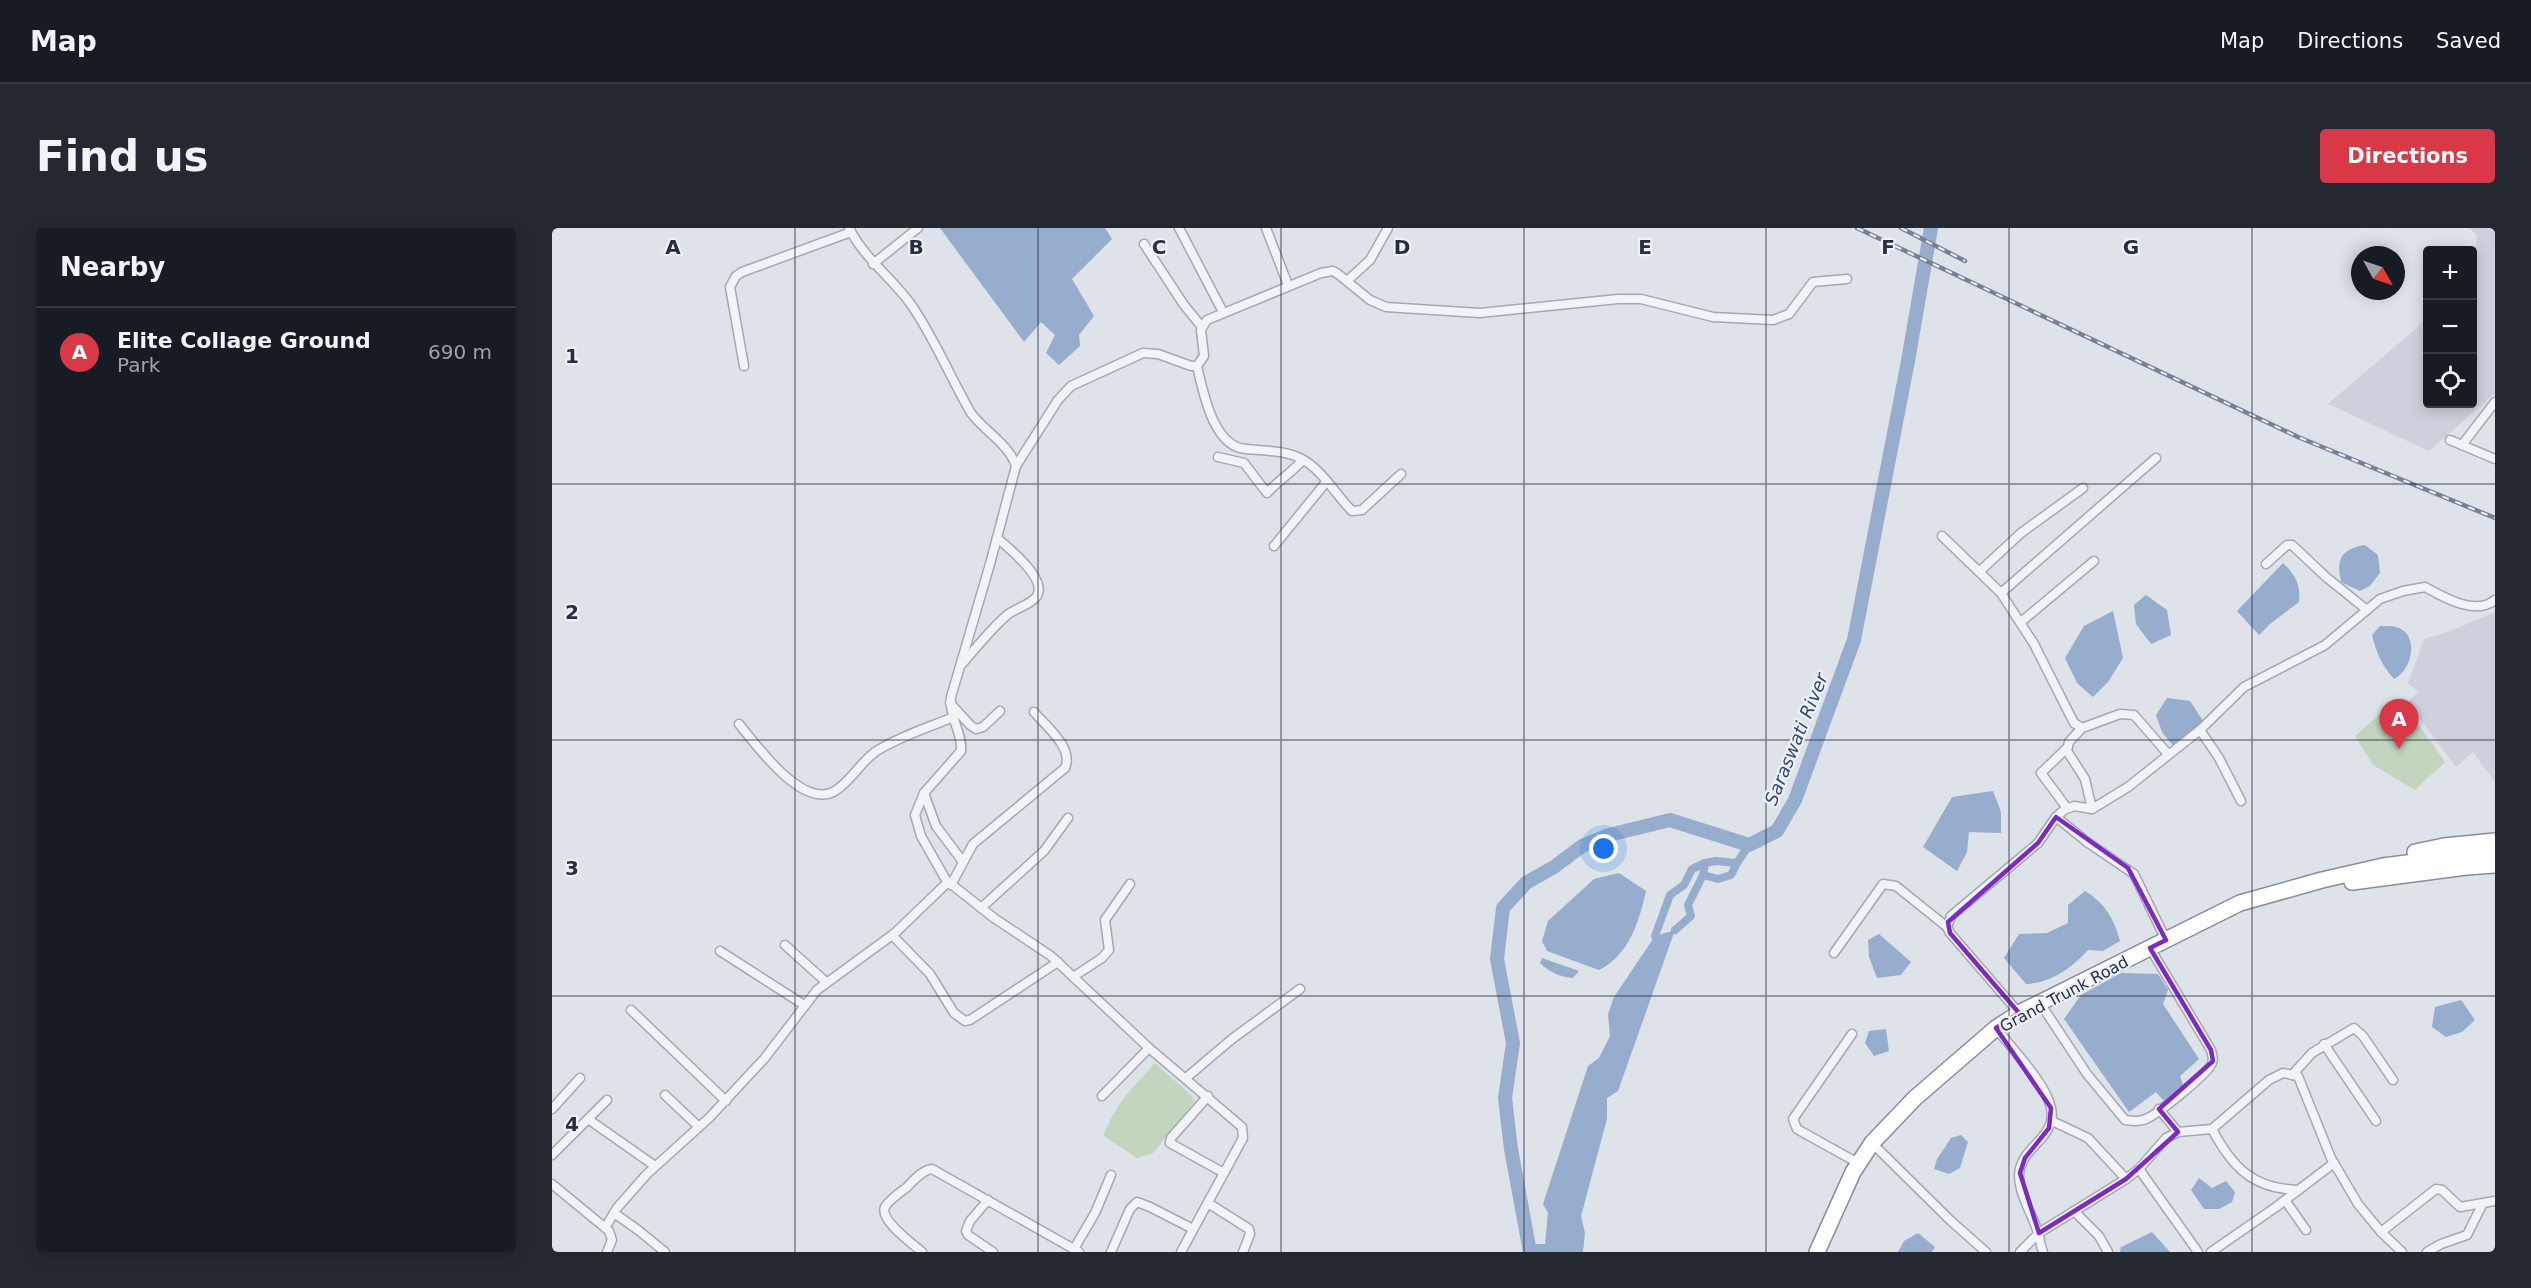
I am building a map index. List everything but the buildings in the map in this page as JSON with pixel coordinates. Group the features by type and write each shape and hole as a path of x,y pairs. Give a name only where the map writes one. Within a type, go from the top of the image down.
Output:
{"highway":[{"path":"2240,903 2273,888 2347,867 2427,850 2460,839 2495,836"},
{"path":"2298,886 2495,841"},
{"path":"2427,850 2495,852"},
{"path":"2298,886 2321,886 2495,865"},
{"name":"Grand Trunk Road","path":"1817,1252 1858,1163 1872,1143 1915,1098 1996,1028 2019,1013 2240,903 2298,886"}],"street":[{"path":"873,264 918,228"},
{"path":"1179,228 1223,312"},
{"path":"1266,228 1288,285"},
{"path":"1347,281 1370,260 1388,228"},
{"path":"744,366 730,287 736,276 850,230 873,264 890,279 910,303 970,413 1006,448 1016,466"},
{"path":"1144,244 1184,305 1202,327 1204,356 1197,366"},
{"path":"1202,327 1207,320 1223,312 1327,271 1338,274 1370,300 1386,307 1480,314 1618,298 1641,298 1713,317 1773,320 1789,314 1813,282 1847,279"},
{"path":"1180,1252 1244,1132 1239,1122 1149,1048 1041,948 949,884 916,825 916,808 924,793 961,751 961,743 951,718 950,703 1016,466 1058,400 1071,386 1143,352 1158,354 1197,366"},
{"path":"1197,366 1213,421 1232,444 1244,449 1276,451 1303,460 1327,481 1349,509 1359,512 1401,474"},
{"path":"2462,445 2495,402"},
{"path":"2450,440 2495,459"},
{"path":"1218,457 1244,463 1267,493 1278,481 1290,475 1303,460"},
{"path":"2001,593 2156,458"},
{"path":"1274,546 1327,481"},
{"path":"1980,572 2021,533 2083,488"},
{"path":"1942,536 2001,593 2034,644 2070,718 2082,728"},
{"path":"959,667 1005,616 1032,600 1038,592 1038,584 1028,568 997,538"},
{"path":"2266,564 2287,545 2292,545 2326,577 2367,610"},
{"path":"2021,622 2094,561"},
{"path":"1947,927 1951,916 2038,843 2056,817 2067,808 2074,806 2092,809 2128,787 2200,730 2244,687 2325,645 2380,599 2425,586 2457,604 2489,604 2495,600"},
{"path":"950,703 976,729 983,727 1000,711"},
{"path":"605,1228 614,1213 655,1166 726,1101 764,1059 804,1005 826,982 892,935 949,884 978,839 1065,768 1067,753 1034,712"},
{"path":"2067,808 2040,775 2043,768 2067,748 2069,742 2082,728 2120,714 2134,715 2168,754"},
{"path":"739,724 773,764 802,789 810,794 819,795 838,789 869,757 885,747 951,718"},
{"path":"2200,730 2219,758 2241,801"},
{"path":"2067,748 2085,778 2092,809"},
{"path":"924,793 936,826 963,862"},
{"path":"2056,817 2087,842 2134,874 2166,940"},
{"path":"981,908 1044,851 1068,818"},
{"path":"1834,953 1879,887 1887,883 1896,886 1947,927 2019,1013"},
{"path":"1074,977 1106,955 1110,946 1105,920 1130,884"},
{"path":"892,935 926,969 954,1013 965,1021 970,1020 1058,962"},
{"path":"785,945 826,982"},
{"path":"2040,1003 2087,1074 2126,1120 2137,1121 2148,1118 2200,1078 2213,1061 2211,1050 2150,948"},
{"path":"720,951 804,1005"},
{"path":"1185,1078 1222,1047 1300,989"},
{"path":"631,1010 726,1101"},
{"path":"1996,1028 2049,1100 2052,1121 2045,1136 2025,1158 2020,1173 2024,1197 2043,1252"},
{"path":"2292,1075 2312,1053 2349,1029 2358,1030 2393,1080"},
{"path":"1852,1034 1798,1109 1793,1122 1797,1129 1858,1163"},
{"path":"2324,1044 2376,1121"},
{"path":"1102,1096 1149,1048"},
{"path":"2020,1252 2038,1233 2126,1179 2139,1169 2158,1146 2178,1132 2212,1128 2269,1080 2283,1072 2298,1076 2334,1163 2358,1204 2381,1232 2402,1252"},
{"path":"552,1109 580,1078"},
{"path":"664,1095 699,1126"},
{"path":"1208,1096 1171,1138 1170,1143 1224,1173"},
{"path":"552,1155 607,1100"},
{"path":"2159,1109 2178,1132"},
{"path":"588,1119 655,1166"},
{"path":"2052,1121 2088,1138 2126,1179"},
{"path":"2212,1128 2226,1155 2241,1169 2277,1190 2299,1190"},
{"path":"1872,1143 1986,1252"},
{"path":"2211,1252 2334,1163"},
{"path":"2139,1169 2198,1252"},
{"path":"922,1252 890,1224 884,1213 889,1203 927,1170 938,1170 1076,1250 1111,1175"},
{"path":"552,1184 612,1235 607,1252"},
{"path":"2381,1232 2436,1189 2442,1190 2460,1207 2495,1201"},
{"path":"988,1200 970,1221 966,1231 968,1235 993,1252"},
{"path":"2285,1200 2306,1230"},
{"path":"1111,1252 1130,1209 1137,1202 1193,1229"},
{"path":"1208,1203 1249,1229 1250,1234 1243,1252"},
{"path":"2427,1252 2440,1244 2466,1235 2482,1205"},
{"path":"2074,1211 2099,1236 2108,1252"},
{"path":"614,1213 665,1252"}],"highlighted area":[{"path":"2056,817 2128,868 2166,940 2150,948 2211,1050 2213,1061 2159,1109 2178,1132 2126,1179 2039,1233 2020,1173 2025,1158 2049,1128 2051,1108 1996,1028 2019,1013 1950,933 1948,922 2038,843"}],"shaded area":[{"path":"2469,228 2495,228 2495,393 2429,451 2328,404 2423,322 2423,408 2477,408 2477,235"},
{"path":"2495,612 2495,782 2473,752 2456,767 2408,703 2418,691 2408,683 2424,639 2448,632"}],"green space":[{"path":"2404,705 2445,762 2415,790 2373,765 2355,736 2385,710"},
{"path":"1155,1063 1195,1101 1153,1153 1137,1158 1104,1136 1119,1106"}],"water":[{"path":"940,228 1105,228 1112,239 1072,279 1094,316 1079,335 1080,346 1059,365 1046,353 1055,335 1041,322 1024,342"},
{"path":"2365,545 2378,555 2380,573 2370,586 2360,591 2341,582 2339,567 2342,556 2346,552"},
{"path":"2283,563 2296,580 2299,602 2259,635 2237,611"},
{"path":"2146,595 2167,610 2171,635 2151,644 2136,624 2134,605"},
{"path":"2113,611 2123,658 2108,682 2093,697 2077,683 2065,658 2084,626"},
{"path":"2380,626 2401,629 2410,640 2410,660 2399,676 2394,679 2383,664 2372,635"},
{"path":"2167,698 2190,701 2203,721 2174,747 2162,732 2156,715"},
{"path":"1993,791 2001,812 2001,833 1969,832 1967,852 1957,871 1923,847 1952,797"},
{"path":"1619,873 1646,891 1636,926 1618,956 1599,970 1547,951 1542,941 1548,921 1594,879"},
{"path":"2085,891 2098,900 2108,912 2120,941 2103,951 2088,950 2075,963 2052,978 2026,984 2004,958 2019,934 2047,933 2068,923 2068,905"},
{"path":"1675,930 1618,1091 1607,1098 1607,1119 1581,1216 1585,1233 1583,1252 1530,1252 1528,1244 1545,1244 1548,1213 1543,1204 1588,1066 1599,1058 1610,1036 1608,1014 1614,997 1655,936"},
{"path":"1879,934 1911,962 1901,975 1877,978 1869,957 1868,940"},
{"path":"1542,958 1579,971 1573,978 1559,975 1540,963"},
{"path":"2121,973 2158,974 2168,990 2163,1004 2199,1059 2180,1076 2183,1085 2164,1101 2156,1092 2129,1112 2064,1019 2081,995"},
{"path":"2461,1000 2475,1020 2462,1032 2446,1037 2432,1027 2435,1007"},
{"path":"1886,1029 1889,1051 1874,1056 1865,1043 1869,1031"},
{"path":"1961,1135 1968,1142 1960,1168 1949,1174 1934,1169 1937,1159 1951,1138"},
{"path":"2199,1178 2212,1188 2226,1181 2235,1192 2232,1202 2219,1209 2204,1209 2191,1190"},
{"path":"2152,1232 2170,1252 2120,1252 2121,1247"},
{"path":"1918,1233 1935,1247 1932,1252 1898,1252 1904,1241"}],"waterway":[{"name":"Saraswati River","path":"1530,1252 1511,1149 1505,1098 1513,1043 1497,959 1503,908 1526,883 1554,867 1582,846 1609,835 1670,820 1749,845 1777,831 1795,800 1854,640 1908,361 1931,228"},
{"path":"1655,936 1670,895 1684,885 1692,869 1716,861 1737,863 1749,845"},
{"path":"1675,930 1691,916 1688,905 1703,875 1705,863"},
{"path":"1703,875 1718,879 1731,875 1737,863"}],"railway":[{"path":"1857,228 2298,437 2495,518"},
{"path":"1901,228 1965,261"}],"place":[{"name":"Elite Collage Ground","path":"2399,749"}]}
